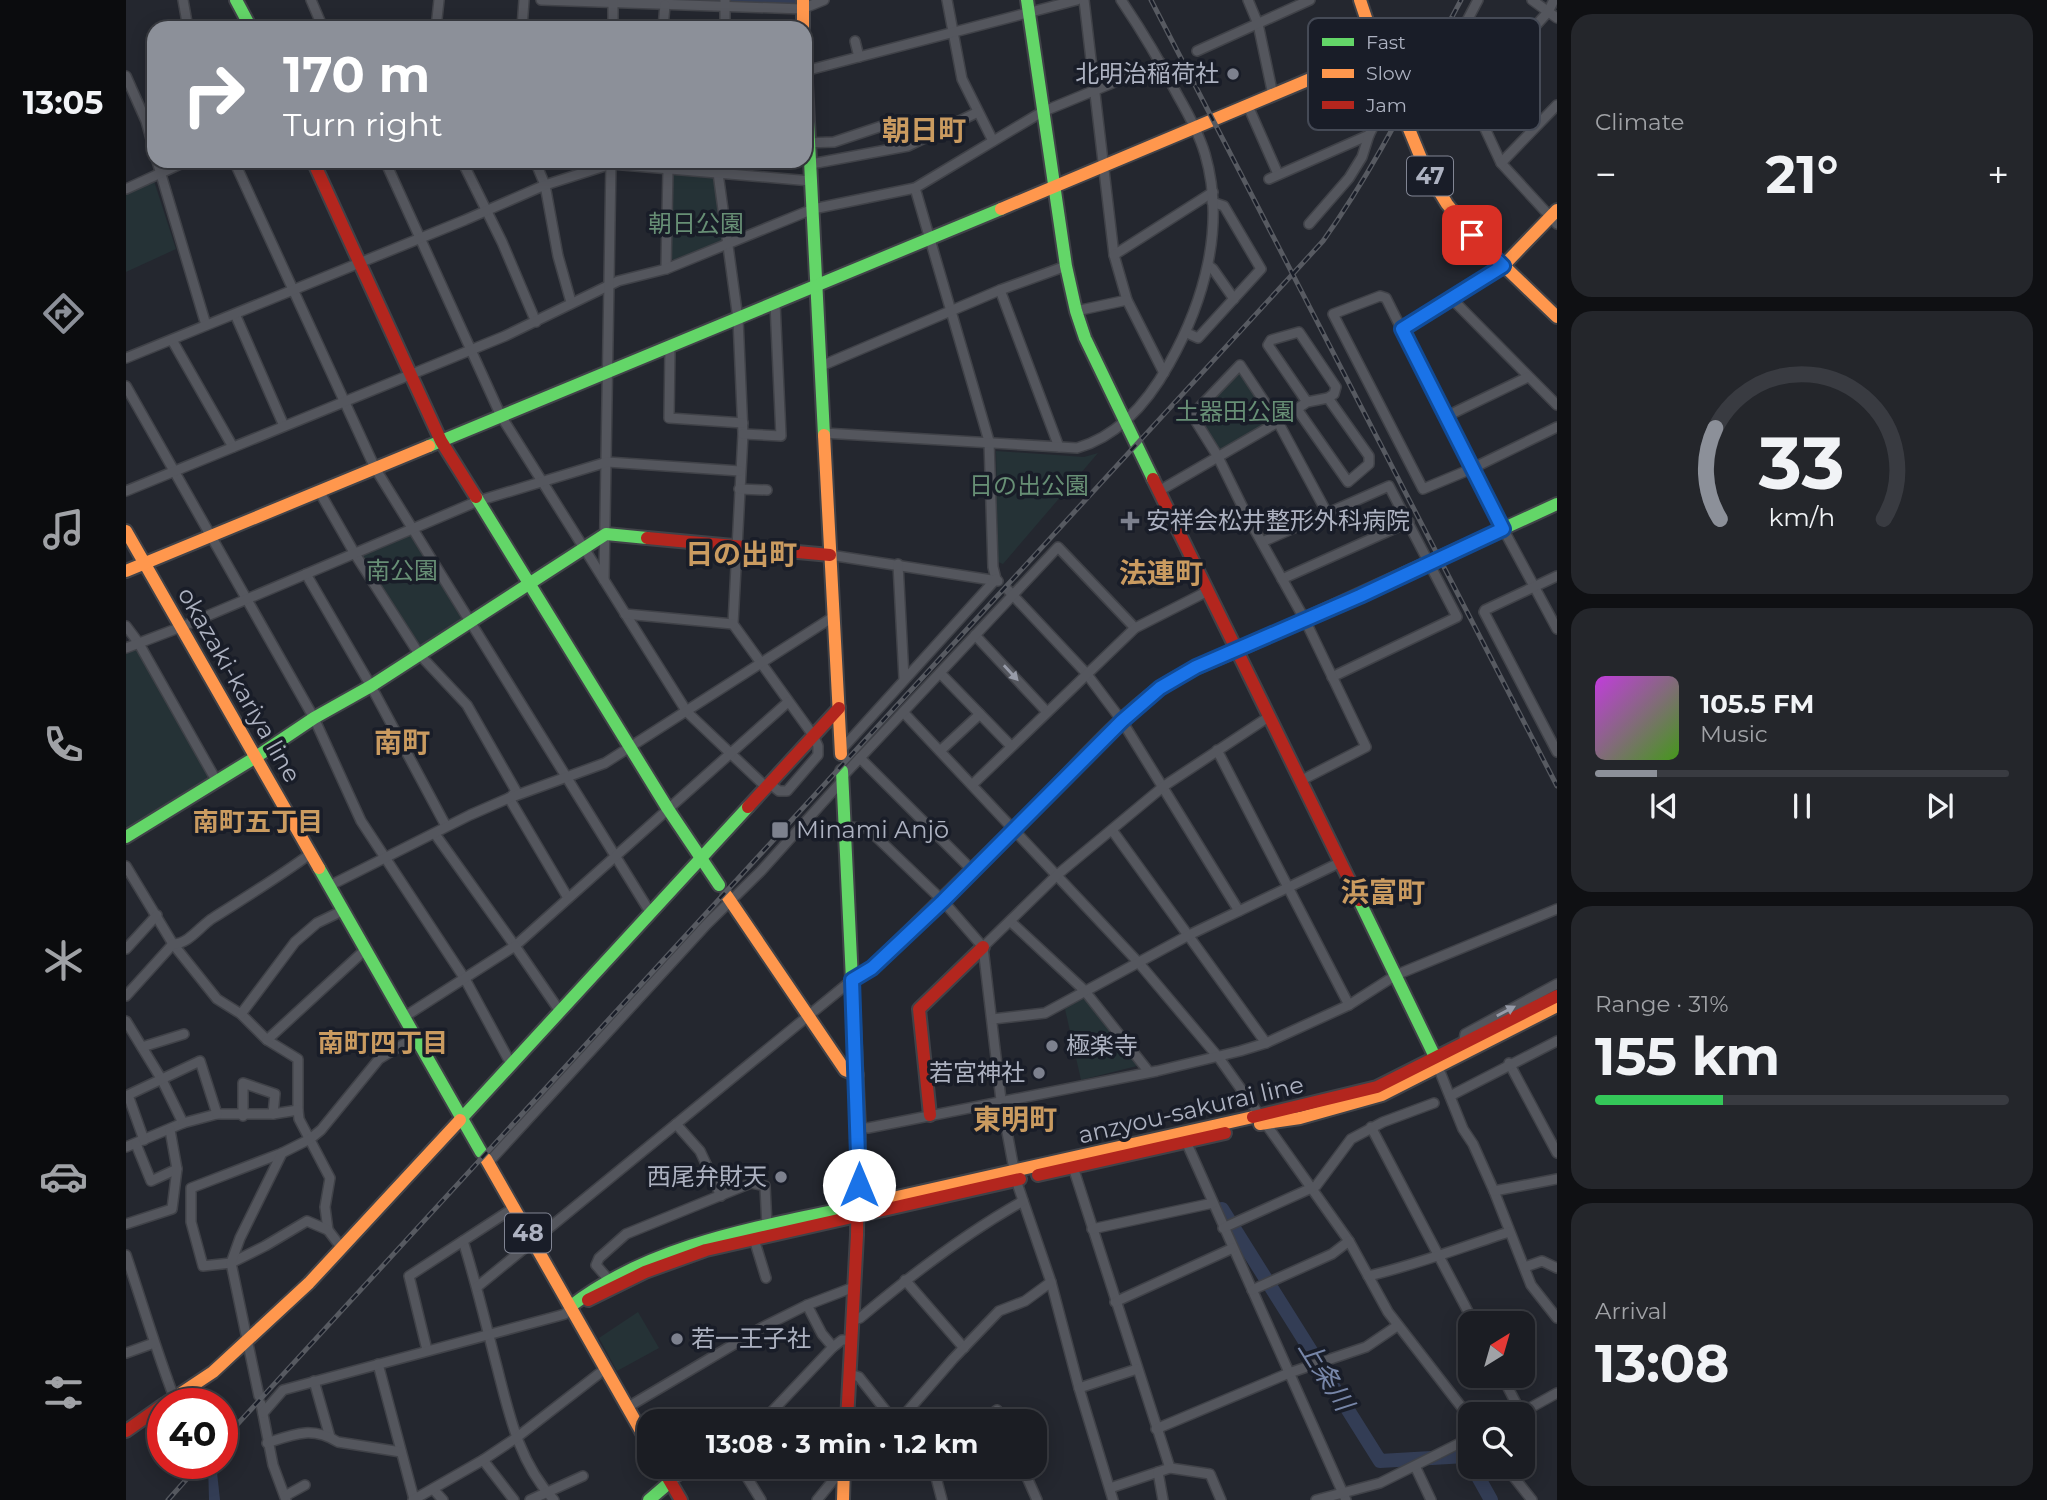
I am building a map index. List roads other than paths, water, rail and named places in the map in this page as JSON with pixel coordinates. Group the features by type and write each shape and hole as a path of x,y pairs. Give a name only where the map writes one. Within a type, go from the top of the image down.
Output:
{"street":[{"path":"183,0 187,21"},
{"path":"236,0 247,21"},
{"path":"311,0 320,21"},
{"path":"437,21 439,0"},
{"path":"522,21 524,0"},
{"path":"541,0 802,4 824,0"},
{"path":"947,0 962,79 993,141"},
{"path":"812,69 954,33 1028,6 1077,0"},
{"path":"1084,0 1114,255 1127,300 1164,373"},
{"path":"824,433 1077,447 1093,443 1126,423 1164,373 1186,333 1208,265 1212,197 1205,152 1196,128 1161,64 1121,0"},
{"path":"1248,0 1258,24 1273,95"},
{"path":"1197,51 1310,0"},
{"name":"47","path":"1360,0 1366,18"},
{"path":"1468,18 1478,0"},
{"path":"1532,0 1557,18"},
{"path":"1540,21 1554,0"},
{"path":"613,2 613,21"},
{"path":"665,21 671,3"},
{"path":"725,21 726,3"},
{"path":"1028,6 1066,266 1076,311 1086,338 1339,863 1396,975 1463,1129 1473,1144 1494,1191 1531,1285 1555,1313"},
{"path":"855,41 859,57"},
{"path":"126,491 471,350 609,286 666,269 813,209 915,188 1042,112 1161,64"},
{"path":"126,76 147,125"},
{"path":"126,571 607,371 817,287 1308,80"},
{"path":"1540,122 1557,104"},
{"path":"1248,106 1273,176 1369,135"},
{"path":"812,164 908,146 978,112"},
{"path":"812,143 834,142 885,125"},
{"path":"1309,224 1349,177 1362,156 1372,130"},
{"name":"47","path":"1409,130 1425,168 1447,204 1472,235 1557,317"},
{"path":"1402,329 1503,266 1555,217 1501,163 1485,130"},
{"path":"1501,163 1532,130"},
{"path":"159,168 206,325"},
{"path":"126,189 172,168"},
{"path":"237,168 375,468 650,912"},
{"path":"316,168 441,441 668,809 807,1017 845,1070 857,1075"},
{"path":"389,168 501,416 687,712 767,785 779,791 787,791 818,755 818,746 813,735 733,624 743,423 738,319 718,168"},
{"path":"466,168 536,322"},
{"path":"538,168 545,185 558,256 571,302"},
{"path":"126,358 545,185 594,168"},
{"path":"604,582 611,168"},
{"path":"660,168 811,181"},
{"path":"811,168 841,752"},
{"path":"666,269 668,169"},
{"path":"915,188 989,441 993,567 998,580"},
{"path":"1114,255 1212,197"},
{"path":"1186,333 1198,338 1261,269 1224,206 1212,197"},
{"path":"1208,265 1234,299"},
{"path":"821,366 1000,290 1066,266"},
{"path":"1000,290 1059,447"},
{"path":"1557,427 1471,469 1423,489 1333,314 1380,296 1386,298 1471,469 1532,587 1557,629"},
{"path":"1452,299 1557,405"},
{"path":"1076,311 1127,300"},
{"path":"743,434 781,436 775,303"},
{"path":"235,314 284,426"},
{"path":"1159,491 1278,422 1307,402 1328,398 1334,394 1336,387 1299,332 1271,340 1268,345 1307,402"},
{"path":"172,340 233,447"},
{"path":"670,348 669,418 743,423"},
{"path":"1300,780 1366,747 1305,620 1217,455 1192,415 1240,365 1278,422 1326,513"},
{"path":"1445,417 1528,377"},
{"path":"126,386 314,718 360,821 465,979 511,1064"},
{"path":"1297,409 1348,482 1369,464 1369,456 1328,398"},
{"path":"126,648 478,501 607,462 740,471"},
{"path":"1262,542 1389,486 1409,522 1457,617 1332,677"},
{"path":"739,489 767,490"},
{"path":"319,491 355,554 419,654 467,705 516,791 509,798"},
{"path":"477,1287 852,980 872,968 943,901 1122,721 1160,688 1236,649 1305,620 1557,503"},
{"path":"1282,579 1409,522"},
{"name":"okazaki-kariya line","path":"126,531 637,1423"},
{"path":"126,837 314,718 371,686 606,534 830,555 998,580"},
{"path":"485,1158 725,894 904,713 1010,592 1058,547 1135,628"},
{"path":"898,564 904,679"},
{"path":"306,574 371,686 446,826"},
{"path":"1557,576 1485,610 1485,615 1557,752"},
{"path":"841,752 904,679 998,580"},
{"path":"972,785 1135,628 1208,591"},
{"path":"1010,592 1086,673 1122,721 1239,911"},
{"path":"625,614 733,624"},
{"path":"329,886 446,826 509,798 605,763 833,617"},
{"path":"126,626 138,642 216,780"},
{"path":"975,635 1047,712"},
{"path":"940,673 1011,746"},
{"path":"404,1017 515,946 788,702"},
{"path":"188,1388 213,1372 309,1283 839,708"},
{"path":"904,713 1138,962 1219,1058 1349,1241 1382,1304 1397,1326 1458,1403"},
{"path":"940,751 980,714"},
{"path":"930,1115 919,1009 1057,874 1164,786 1270,716"},
{"path":"1217,750 1349,1005"},
{"path":"860,758 973,871"},
{"path":"842,777 859,1127 858,1210 848,1409"},
{"path":"509,798 568,898"},
{"path":"845,827 867,828 943,901 983,947 1001,1100 1015,1175 1051,1282 1113,1500"},
{"path":"1112,830 1266,1042"},
{"path":"435,834 559,1010"},
{"path":"126,996 173,944 182,944 210,919 256,893 310,854"},
{"path":"993,1019 1045,1013 1189,935 1339,863"},
{"path":"128,873 173,944 218,999 241,1014 267,1040 298,1059 299,1119 330,1178 325,1208 328,1230"},
{"path":"859,1127 868,1128 1219,1058 1266,1042 1349,1005 1396,975 1557,909"},
{"path":"241,1014 295,942 317,923 344,910"},
{"path":"126,950 157,915"},
{"path":"1010,921 1084,990 1149,1072"},
{"path":"267,1040 366,950"},
{"path":"1463,1045 1465,1034 1557,984"},
{"name":"anzyou-sakurai line","path":"1436,1063 1463,1045 1557,996"},
{"name":"anzyou-sakurai line","path":"1015,1175 1073,1167 1377,1087 1436,1063 1557,1006"},
{"path":"126,1021 162,1080 183,1122"},
{"path":"142,1047 184,1034"},
{"path":"341,1247 328,1230 307,1221 265,1247 231,1263 203,1266 191,1222 191,1188 282,1153 310,1139 321,1130 379,1059 415,1037"},
{"path":"1450,1096 1509,1063 1557,1041"},
{"path":"177,1168 151,1181 128,1094 200,1061 217,1114"},
{"path":"1509,1063 1557,1153"},
{"path":"243,1116 243,1083 275,1094 274,1114"},
{"path":"1223,1228 1316,1186 1351,1139 1371,1127 1434,1103"},
{"path":"126,1147 170,1130 183,1122 217,1114 243,1116 298,1110"},
{"path":"676,1124 700,1151 721,1196"},
{"path":"1371,1127 1468,1311"},
{"path":"126,1224 172,1209 177,1168 170,1130"},
{"path":"1184,1138 1344,1496"},
{"name":"anzyou-sakurai line","path":"571,1306 588,1291 679,1249 766,1226 858,1210 1184,1138"},
{"path":"282,1153 240,1238 231,1263 267,1443 285,1498 305,1485"},
{"path":"1073,1167 1170,1468"},
{"path":"1494,1191 1557,1179"},
{"path":"609,1280 596,1265 599,1258 626,1234 751,1183 765,1186 766,1226"},
{"path":"852,1321 860,1318 905,1280 969,1233 1023,1201"},
{"path":"1092,1230 1213,1203"},
{"path":"428,1350 409,1276 515,1207"},
{"name":"anzyou-sakurai line","path":"571,1306 706,1250 858,1210"},
{"path":"1368,1276 1410,1266 1438,1254 1509,1232"},
{"path":"754,1239 766,1278"},
{"path":"463,1241 516,1438 550,1496"},
{"path":"1252,1290 1332,1254 1349,1241"},
{"path":"1115,1302 1233,1248"},
{"path":"126,1255 144,1307 164,1388"},
{"path":"1525,1267 1542,1261 1557,1268"},
{"path":"905,1280 964,1348"},
{"path":"908,1409 999,1311 1025,1301 1051,1282"},
{"path":"628,1407 763,1327 807,1305 854,1287"},
{"path":"807,1305 822,1334 833,1347"},
{"path":"261,1404 283,1390 565,1314 571,1306"},
{"path":"1156,1429 1289,1373 1366,1347 1397,1326"},
{"path":"774,1409 833,1347 842,1340 850,1340"},
{"path":"126,1353 154,1343"},
{"path":"379,1364 414,1500 516,1438 606,1369"},
{"path":"1079,1388 1137,1369"},
{"path":"850,1374 859,1377 887,1409"},
{"path":"314,1381 330,1437"},
{"path":"1535,1405 1557,1393"},
{"path":"126,1432 147,1417"},
{"path":"267,1443 302,1431 330,1437 338,1442 401,1452"},
{"path":"1316,1500 1344,1496 1380,1483 1458,1444"},
{"path":"483,1460 514,1500"},
{"path":"1415,1466 1430,1500"},
{"path":"1110,1488 1170,1468 1210,1474 1222,1500"},
{"path":"1158,1472 1163,1500"},
{"path":"530,1500 550,1496 583,1476"},
{"path":"668,1479 681,1500"},
{"path":"649,1500 674,1479"},
{"path":"748,1479 761,1500"},
{"path":"817,1500 834,1479"},
{"path":"842,1500 843,1479"},
{"path":"936,1479 942,1500"},
{"path":"1028,1479 1037,1500"},
{"path":"1516,1479 1532,1500"},
{"path":"433,1489 443,1500"}],"water":[{"path":"208,1479 218,1479 220,1500 209,1500"}],"waterway":[{"path":"677,0 792,3 802,0"},
{"name":"上条川","path":"1222,1209 1380,1461 1458,1456"},
{"name":"上条川","path":"1479,1479 1491,1500"}],"railway":[{"path":"1151,0 1557,786"},
{"path":"1451,18 1461,0"},
{"path":"238,1424 1323,241 1391,130"},
{"path":"168,1500 187,1479"}],"place":[{"name":"北明治稲荷社","path":"1233,74"},
{"name":"安祥会松井整形外科病院","path":"1130,521"},
{"name":"Minami Anjō","path":"780,830"},
{"name":"極楽寺","path":"1052,1046"},
{"name":"若宮神社","path":"1039,1073"},
{"name":"西尾弁財天","path":"781,1177"},
{"name":"若一王子社","path":"677,1339"}],"district":[{"name":"朝日町","path":"924,130"},
{"name":"日の出町","path":"741,554"},
{"name":"法連町","path":"1161,573"},
{"name":"南町","path":"402,742"},
{"name":"南町五丁目","path":"258,822"},
{"name":"浜富町","path":"1383,892"},
{"name":"南町四丁目","path":"383,1043"},
{"name":"東明町","path":"1015,1119"}],"park label":[{"name":"朝日公園","path":"696,224"},
{"name":"土器田公園","path":"1235,412"},
{"name":"日の出公園","path":"1029,486"},
{"name":"南公園","path":"402,571"}]}
